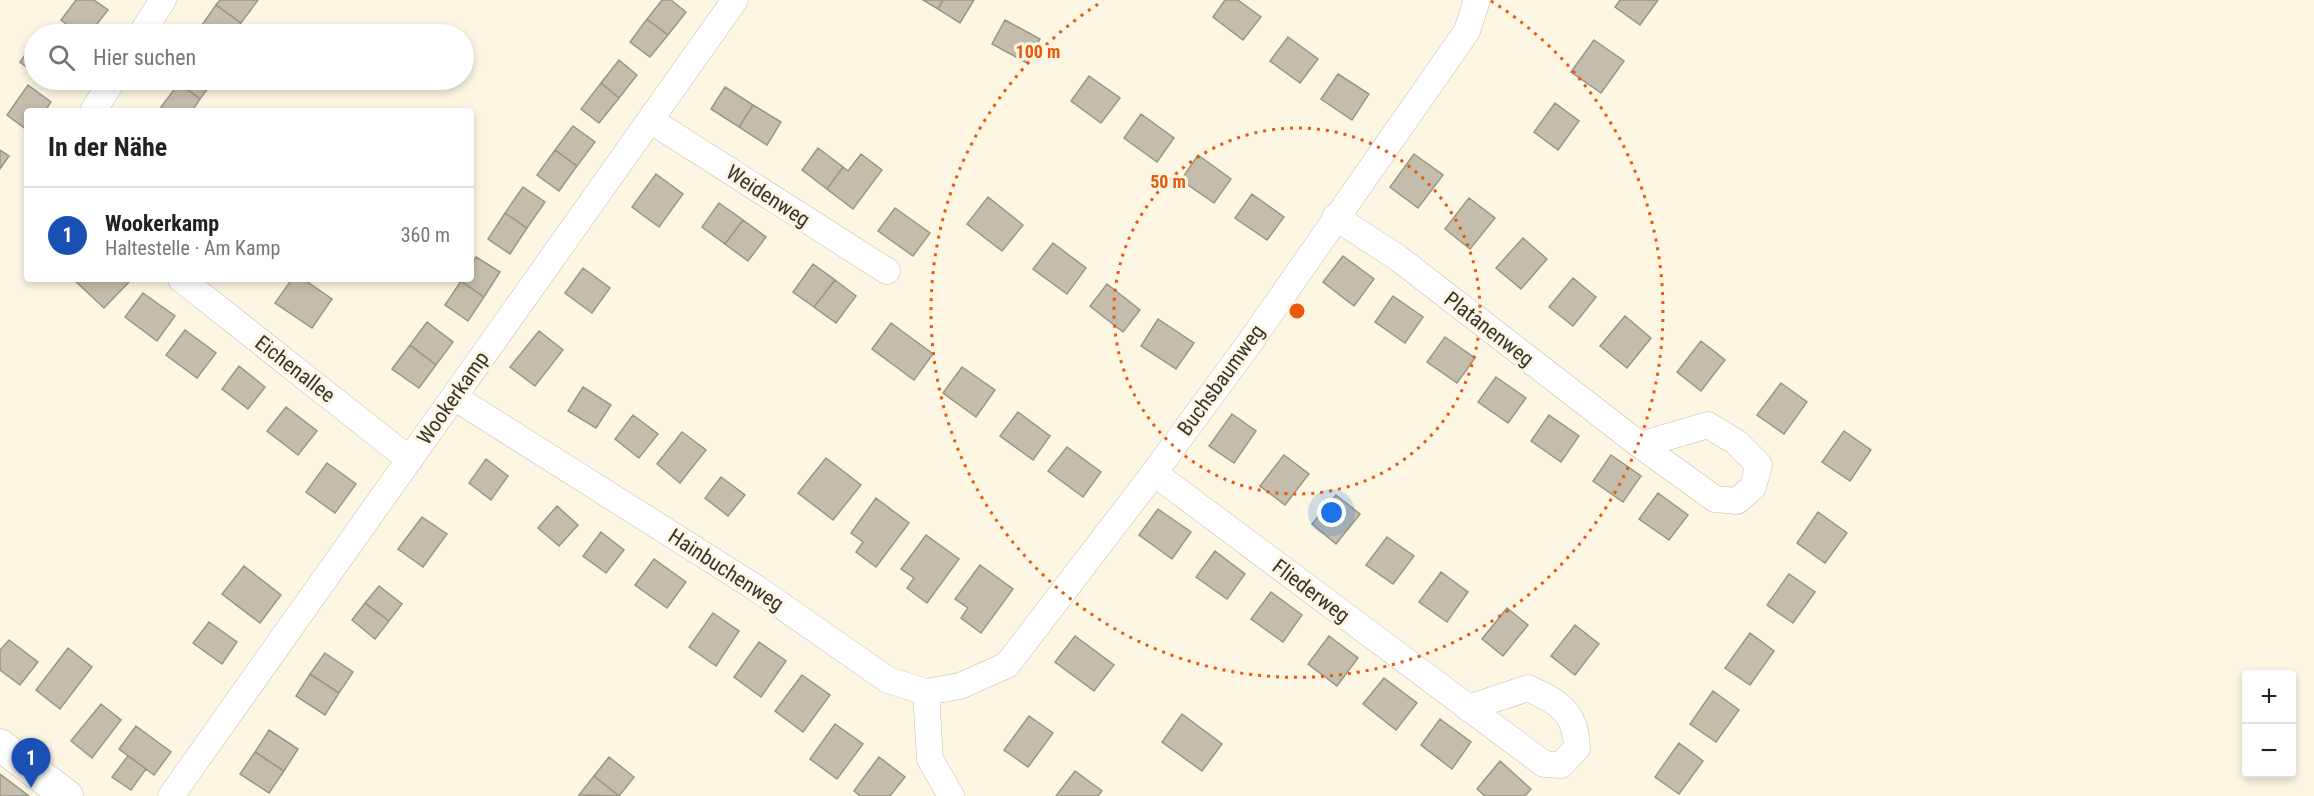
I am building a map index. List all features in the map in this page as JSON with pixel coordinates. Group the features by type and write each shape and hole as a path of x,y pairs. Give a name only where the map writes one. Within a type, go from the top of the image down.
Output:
{"street":[{"path":"147,24 163,0"},
{"name":"Wookerkamp","path":"171,796 735,0"},
{"name":"Buchsbaumweg","path":"1007,665 1154,473 1248,345 1335,217 1467,31 1477,0"},
{"path":"95,108 107,90"},
{"name":"Weidenweg","path":"650,120 887,271"},
{"name":"Platanenweg","path":"1335,217 1398,258 1640,445"},
{"name":"Eichenallee","path":"185,282 410,459"},
{"name":"Hainbuchenweg","path":"454,396 756,588 853,658 888,680 926,692 960,686 1007,665"},
{"name":"Fliederweg","path":"1154,473 1468,708"},
{"path":"926,692 930,759 951,796"},
{"path":"0,745 67,796"}],"building":[{"path":"76,0 94,0 108,10 97,24 66,24 61,20"},
{"path":"220,0 258,0 241,23 216,5"},
{"path":"662,0 671,0 686,12 668,35 647,19"},
{"path":"923,0 943,0 938,9"},
{"path":"943,0 974,0 960,23 938,9"},
{"path":"1225,0 1238,0 1261,17 1243,40 1213,17"},
{"path":"1620,0 1658,0 1640,25 1615,7"},
{"path":"216,5 241,23 240,24 203,24"},
{"path":"647,19 668,35 650,57 630,42"},
{"path":"1005,20 1040,39 1027,63 992,44"},
{"path":"1288,37 1318,59 1300,83 1270,61"},
{"path":"1594,40 1624,61 1601,93 1571,72"},
{"path":"619,60 637,75 619,98 601,83"},
{"path":"1338,74 1369,94 1352,120 1321,99"},
{"path":"1089,76 1120,98 1101,123 1071,101"},
{"path":"601,83 619,98 599,123 581,109"},
{"path":"725,87 753,105 739,127 711,109"},
{"path":"24,90 35,90 51,102 47,108 24,108 24,128 7,115"},
{"path":"174,90 188,90 200,99 194,108 161,107"},
{"path":"188,90 207,90 200,99"},
{"path":"1555,103 1579,121 1558,150 1534,132"},
{"path":"753,105 781,122 767,145 739,127"},
{"path":"1141,114 1174,138 1157,162 1124,138"},
{"path":"573,126 595,142 577,166 555,150"},
{"path":"818,148 843,167 827,189 802,170"},
{"path":"0,150 9,156 0,169"},
{"path":"555,150 577,166 559,191 537,175"},
{"path":"861,154 882,170 853,209 827,189 843,167 848,171"},
{"path":"1414,154 1443,175 1418,208 1390,187"},
{"path":"1198,155 1231,179 1214,203 1181,180"},
{"path":"656,174 683,194 659,227 632,207"},
{"path":"523,187 545,202 527,228 505,213"},
{"path":"1252,194 1284,217 1267,240 1235,218"},
{"path":"988,197 1023,225 1002,251 967,224"},
{"path":"1469,198 1495,218 1470,249 1445,229"},
{"path":"719,203 743,220 725,244 702,227"},
{"path":"895,208 930,233 913,256 878,231"},
{"path":"505,213 527,228 510,254 488,239"},
{"path":"743,220 766,237 748,261 725,244"},
{"path":"1523,238 1547,259 1521,289 1496,268"},
{"path":"1053,243 1086,268 1067,294 1033,269"},
{"path":"1343,256 1374,279 1354,306 1323,282"},
{"path":"476,257 500,272 484,297 462,282 474,282"},
{"path":"813,264 835,280 814,307 793,292"},
{"path":"583,268 610,288 592,313 565,293"},
{"path":"1573,278 1596,297 1573,326 1549,307"},
{"path":"835,280 856,296 836,323 814,307"},
{"path":"76,282 129,282 104,308"},
{"path":"290,282 307,282 332,299 312,328 275,303"},
{"path":"460,282 484,297 468,321 445,305"},
{"path":"1107,284 1140,310 1123,332 1090,306"},
{"path":"143,293 175,316 157,341 125,317"},
{"path":"1393,296 1423,317 1405,343 1375,322"},
{"path":"1625,316 1651,338 1627,368 1600,346"},
{"path":"1158,319 1194,343 1176,369 1141,346"},
{"path":"427,322 453,342 436,365 410,345"},
{"path":"891,323 933,354 914,380 872,349"},
{"path":"185,330 216,353 197,378 166,355"},
{"path":"539,331 563,350 535,386 510,367"},
{"path":"1445,337 1475,358 1457,383 1427,362"},
{"path":"1701,341 1725,360 1701,391 1677,372"},
{"path":"410,345 436,365 419,388 392,369"},
{"path":"239,366 265,387 248,409 222,389"},
{"path":"962,367 995,390 976,417 943,393"},
{"path":"1496,377 1526,398 1508,423 1478,402"},
{"path":"1781,383 1807,402 1784,434 1757,415"},
{"path":"583,387 611,405 596,428 568,411"},
{"path":"286,407 317,431 298,455 267,431"},
{"path":"1018,412 1050,436 1033,460 1000,436"},
{"path":"1232,414 1256,431 1234,463 1209,446"},
{"path":"633,415 658,434 639,458 615,439"},
{"path":"1549,415 1579,436 1561,462 1531,441"},
{"path":"1844,431 1871,450 1850,481 1822,462"},
{"path":"682,432 706,450 680,483 657,464"},
{"path":"1067,447 1101,472 1083,497 1048,471"},
{"path":"1284,455 1309,474 1285,505 1260,486"},
{"path":"1611,455 1641,476 1623,502 1593,481"},
{"path":"826,458 861,485 833,520 798,493"},
{"path":"486,459 508,476 491,500 469,483"},
{"path":"327,463 356,484 335,513 306,492"},
{"path":"721,477 745,495 728,516 705,498"},
{"path":"1658,493 1688,515 1669,540 1639,519"},
{"path":"1336,495 1360,514 1336,544 1312,524"},
{"path":"876,498 909,523 876,567 856,552 863,542 851,533"},
{"path":"557,506 578,525 559,546 538,528"},
{"path":"1158,509 1191,532 1172,559 1139,535"},
{"path":"1818,512 1847,533 1825,563 1797,543"},
{"path":"422,517 447,534 423,567 398,549"},
{"path":"601,532 624,550 606,573 583,556"},
{"path":"926,535 959,559 927,603 907,588 914,578 901,569"},
{"path":"1387,537 1414,556 1393,584 1366,565"},
{"path":"1215,551 1245,574 1227,599 1196,577"},
{"path":"654,559 686,582 667,608 635,585"},
{"path":"980,565 1013,589 981,633 961,618 968,608 955,599"},
{"path":"244,566 281,595 260,623 222,594"},
{"path":"1441,572 1468,592 1447,622 1419,602"},
{"path":"1789,574 1815,592 1793,623 1767,605"},
{"path":"379,586 402,604 389,621 365,603"},
{"path":"1271,592 1302,615 1283,642 1251,619"},
{"path":"365,603 389,621 375,639 352,620"},
{"path":"1507,608 1528,625 1503,656 1482,639"},
{"path":"713,613 739,631 716,666 689,647"},
{"path":"209,622 237,642 222,664 193,643"},
{"path":"1575,625 1599,644 1575,675 1551,656"},
{"path":"1750,633 1774,651 1750,685 1725,668"},
{"path":"1075,636 1114,665 1094,691 1055,662"},
{"path":"1329,636 1358,658 1337,686 1308,664"},
{"path":"9,640 38,662 20,685 0,670 0,650"},
{"path":"759,642 786,661 761,697 734,677"},
{"path":"68,648 92,667 60,709 36,690"},
{"path":"325,653 353,672 339,693 310,674"},
{"path":"310,674 339,693 325,715 296,696"},
{"path":"802,675 830,695 803,732 775,711"},
{"path":"1384,678 1417,703 1396,730 1363,704"},
{"path":"1713,691 1739,710 1716,742 1690,724"},
{"path":"101,704 121,720 92,758 71,741"},
{"path":"1182,714 1222,744 1202,771 1162,742"},
{"path":"1029,716 1053,733 1028,767 1004,750"},
{"path":"1440,719 1471,742 1452,769 1421,745"},
{"path":"835,724 863,744 837,779 810,759"},
{"path":"136,726 171,752 154,775 119,749"},
{"path":"269,730 298,749 284,771 255,752"},
{"path":"1679,743 1703,761 1679,794 1655,777"},
{"path":"255,752 284,771 269,793 240,774"},
{"path":"128,756 146,769 131,790 112,777"},
{"path":"609,757 634,777 619,796 594,776"},
{"path":"879,757 905,777 890,796 860,796 854,791"},
{"path":"1500,761 1531,789 1525,796 1485,796 1477,789"},
{"path":"1075,771 1102,791 1098,796 1056,796"},
{"path":"0,774 29,796 0,796"},
{"path":"594,776 619,796 579,795"}],"place":[{"name":"Wookerkamp","path":"31,788"}]}
